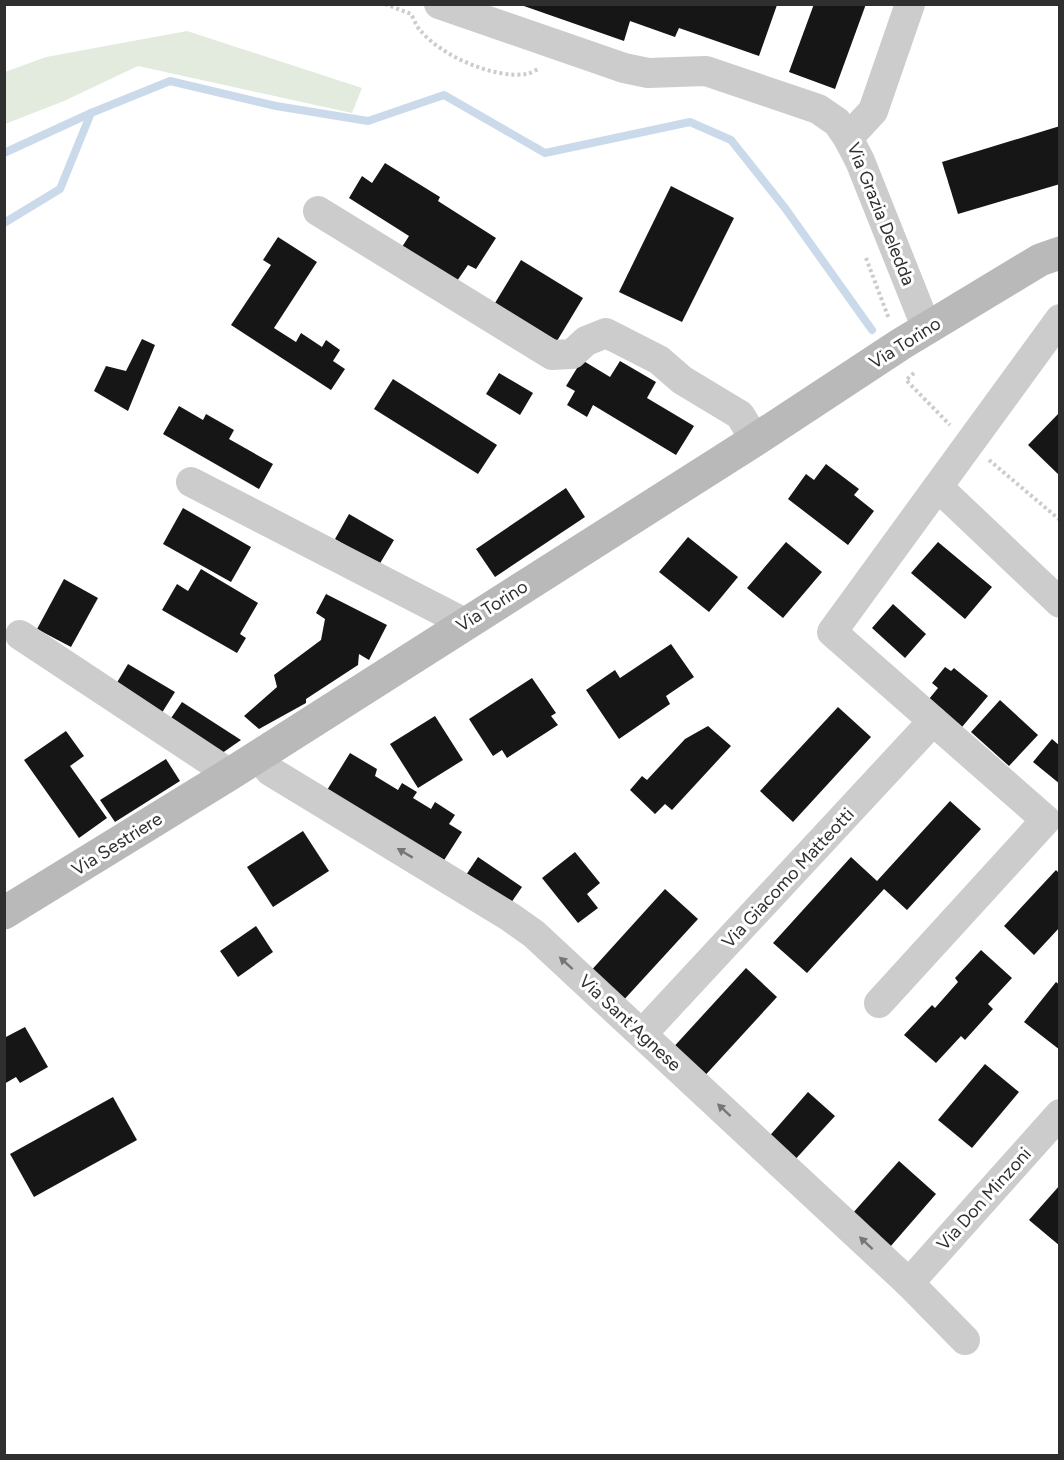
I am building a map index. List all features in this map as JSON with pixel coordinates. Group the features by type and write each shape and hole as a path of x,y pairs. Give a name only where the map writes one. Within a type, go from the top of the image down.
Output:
{"main road":[{"name":"Via Torino","path":"230,774 914,337 1040,260 1059,253"},
{"name":"Via Sestriere","path":"4,914 230,774"}],"street":[{"path":"439,4 624,68 648,73 706,71 724,76 818,109 837,122 848,138"},
{"name":"Via Grazia Deledda","path":"910,4 873,111 848,138 860,161 914,337"},
{"path":"318,211 552,355 572,354 586,341 606,333 659,360 682,380 740,415 755,440"},
{"path":"879,1003 1046,820 832,632 1059,319"},
{"path":"191,482 465,623"},
{"path":"938,487 1059,603"},
{"path":"20,635 230,774"},
{"name":"Via Giacomo Matteotti","path":"642,1034 933,721"},
{"name":"Via Sant'Agnese","path":"258,756 270,771 510,916 565,962 909,1283 965,1340"},
{"name":"Via Don Minzoni","path":"909,1283 1059,1114"}],"path":[{"path":"385,4 411,14 420,31 446,52 475,66 504,73 527,74 545,67"},
{"path":"864,251 891,325 914,337"}],"shaded area":[{"path":"187,31 362,88 352,113 138,66 64,101 5,124 5,72 46,57"}],"building":[{"path":"814,4 866,4 835,89 789,72"},
{"path":"521,5 777,5 759,56 679,28 675,37 630,21 624,41"},
{"path":"1060,126 1060,184 958,214 942,162"},
{"path":"385,163 440,197 438,201 496,238 476,269 468,265 457,281 402,247 409,236 349,198 362,176 372,183"},
{"path":"671,186 734,218 682,322 619,292"},
{"path":"278,237 317,262 274,328 296,342 301,333 322,347 326,340 340,350 333,361 345,369 331,390 231,325 271,265 263,260"},
{"path":"521,260 583,298 557,341 495,303"},
{"path":"142,339 155,345 128,411 94,391 106,366 126,371"},
{"path":"582,360 610,377 620,361 656,382 647,398 694,426 676,455 593,405 587,417 567,405 575,391 566,386"},
{"path":"499,373 533,393 520,415 486,394"},
{"path":"393,379 497,445 478,474 374,409"},
{"path":"179,406 203,420 206,414 234,430 229,439 273,464 259,489 163,434"},
{"path":"1060,412 1060,476 1028,445"},
{"path":"826,464 859,489 854,495 874,511 848,545 788,499 806,474 814,480"},
{"path":"566,488 585,517 495,577 476,549"},
{"path":"183,508 251,547 231,582 163,544"},
{"path":"349,514 394,540 379,565 335,539"},
{"path":"688,537 738,577 709,612 659,572"},
{"path":"786,542 822,572 783,618 747,588"},
{"path":"938,542 992,587 965,619 911,573"},
{"path":"201,569 258,603 240,634 246,638 237,653 162,610 177,584 188,591"},
{"path":"64,579 98,598 71,647 37,629"},
{"path":"326,594 387,625 369,660 359,654 358,665 306,699 306,703 259,729 244,716 277,687 274,675 321,640 325,619 316,613"},
{"path":"893,604 926,634 905,658 872,628"},
{"path":"671,644 694,677 666,696 670,704 619,739 586,690 615,670 620,678"},
{"path":"128,664 175,692 158,719 112,691"},
{"path":"945,667 951,671 954,668 988,696 962,727 929,699 938,688 932,683"},
{"path":"532,678 556,713 551,716 558,725 507,758 502,750 493,756 469,719"},
{"path":"1000,700 1038,735 1009,766 971,732"},
{"path":"182,702 241,740 215,758 167,724"},
{"path":"838,707 871,737 793,822 760,791"},
{"path":"435,716 463,760 418,788 390,744"},
{"path":"708,726 731,746 672,810 665,804 655,814 630,790 642,776 647,780 685,739"},
{"path":"66,731 84,756 70,766 107,818 79,838 24,760"},
{"path":"1052,739 1060,746 1060,784 1033,762"},
{"path":"350,753 377,769 375,776 398,790 402,783 417,792 413,798 431,809 435,802 455,815 449,824 462,832 441,865 324,795"},
{"path":"166,759 180,781 115,822 100,800"},
{"path":"950,801 981,829 907,910 884,889 807,973 773,943 851,857 877,881"},
{"path":"303,831 329,871 273,907 247,867"},
{"path":"575,852 600,883 587,894 598,908 578,923 542,878"},
{"path":"478,857 522,887 506,910 462,881"},
{"path":"1056,870 1060,874 1060,927 1034,955 1004,926"},
{"path":"665,889 698,919 621,1003 588,974"},
{"path":"256,926 273,952 238,977 220,951"},
{"path":"981,950 1012,978 988,1004 993,1009 965,1040 961,1036 936,1063 904,1035 932,1005 935,1008 958,982 955,978"},
{"path":"746,968 777,997 700,1081 669,1052"},
{"path":"1056,982 1060,985 1060,1050 1024,1022"},
{"path":"25,1027 48,1067 20,1083 16,1077 4,1084 4,1038"},
{"path":"985,1064 1019,1092 972,1148 938,1120"},
{"path":"808,1092 835,1116 792,1163 766,1140"},
{"path":"113,1097 137,1140 34,1197 10,1154"},
{"path":"899,1161 936,1194 890,1247 852,1214"},
{"path":"1060,1185 1060,1246 1029,1220"}],"waterway":[{"path":"4,153 91,113 170,81 276,106 368,121 444,95 545,153 690,122 731,140 785,208 872,330"},
{"path":"4,223 60,189 91,113"}]}
